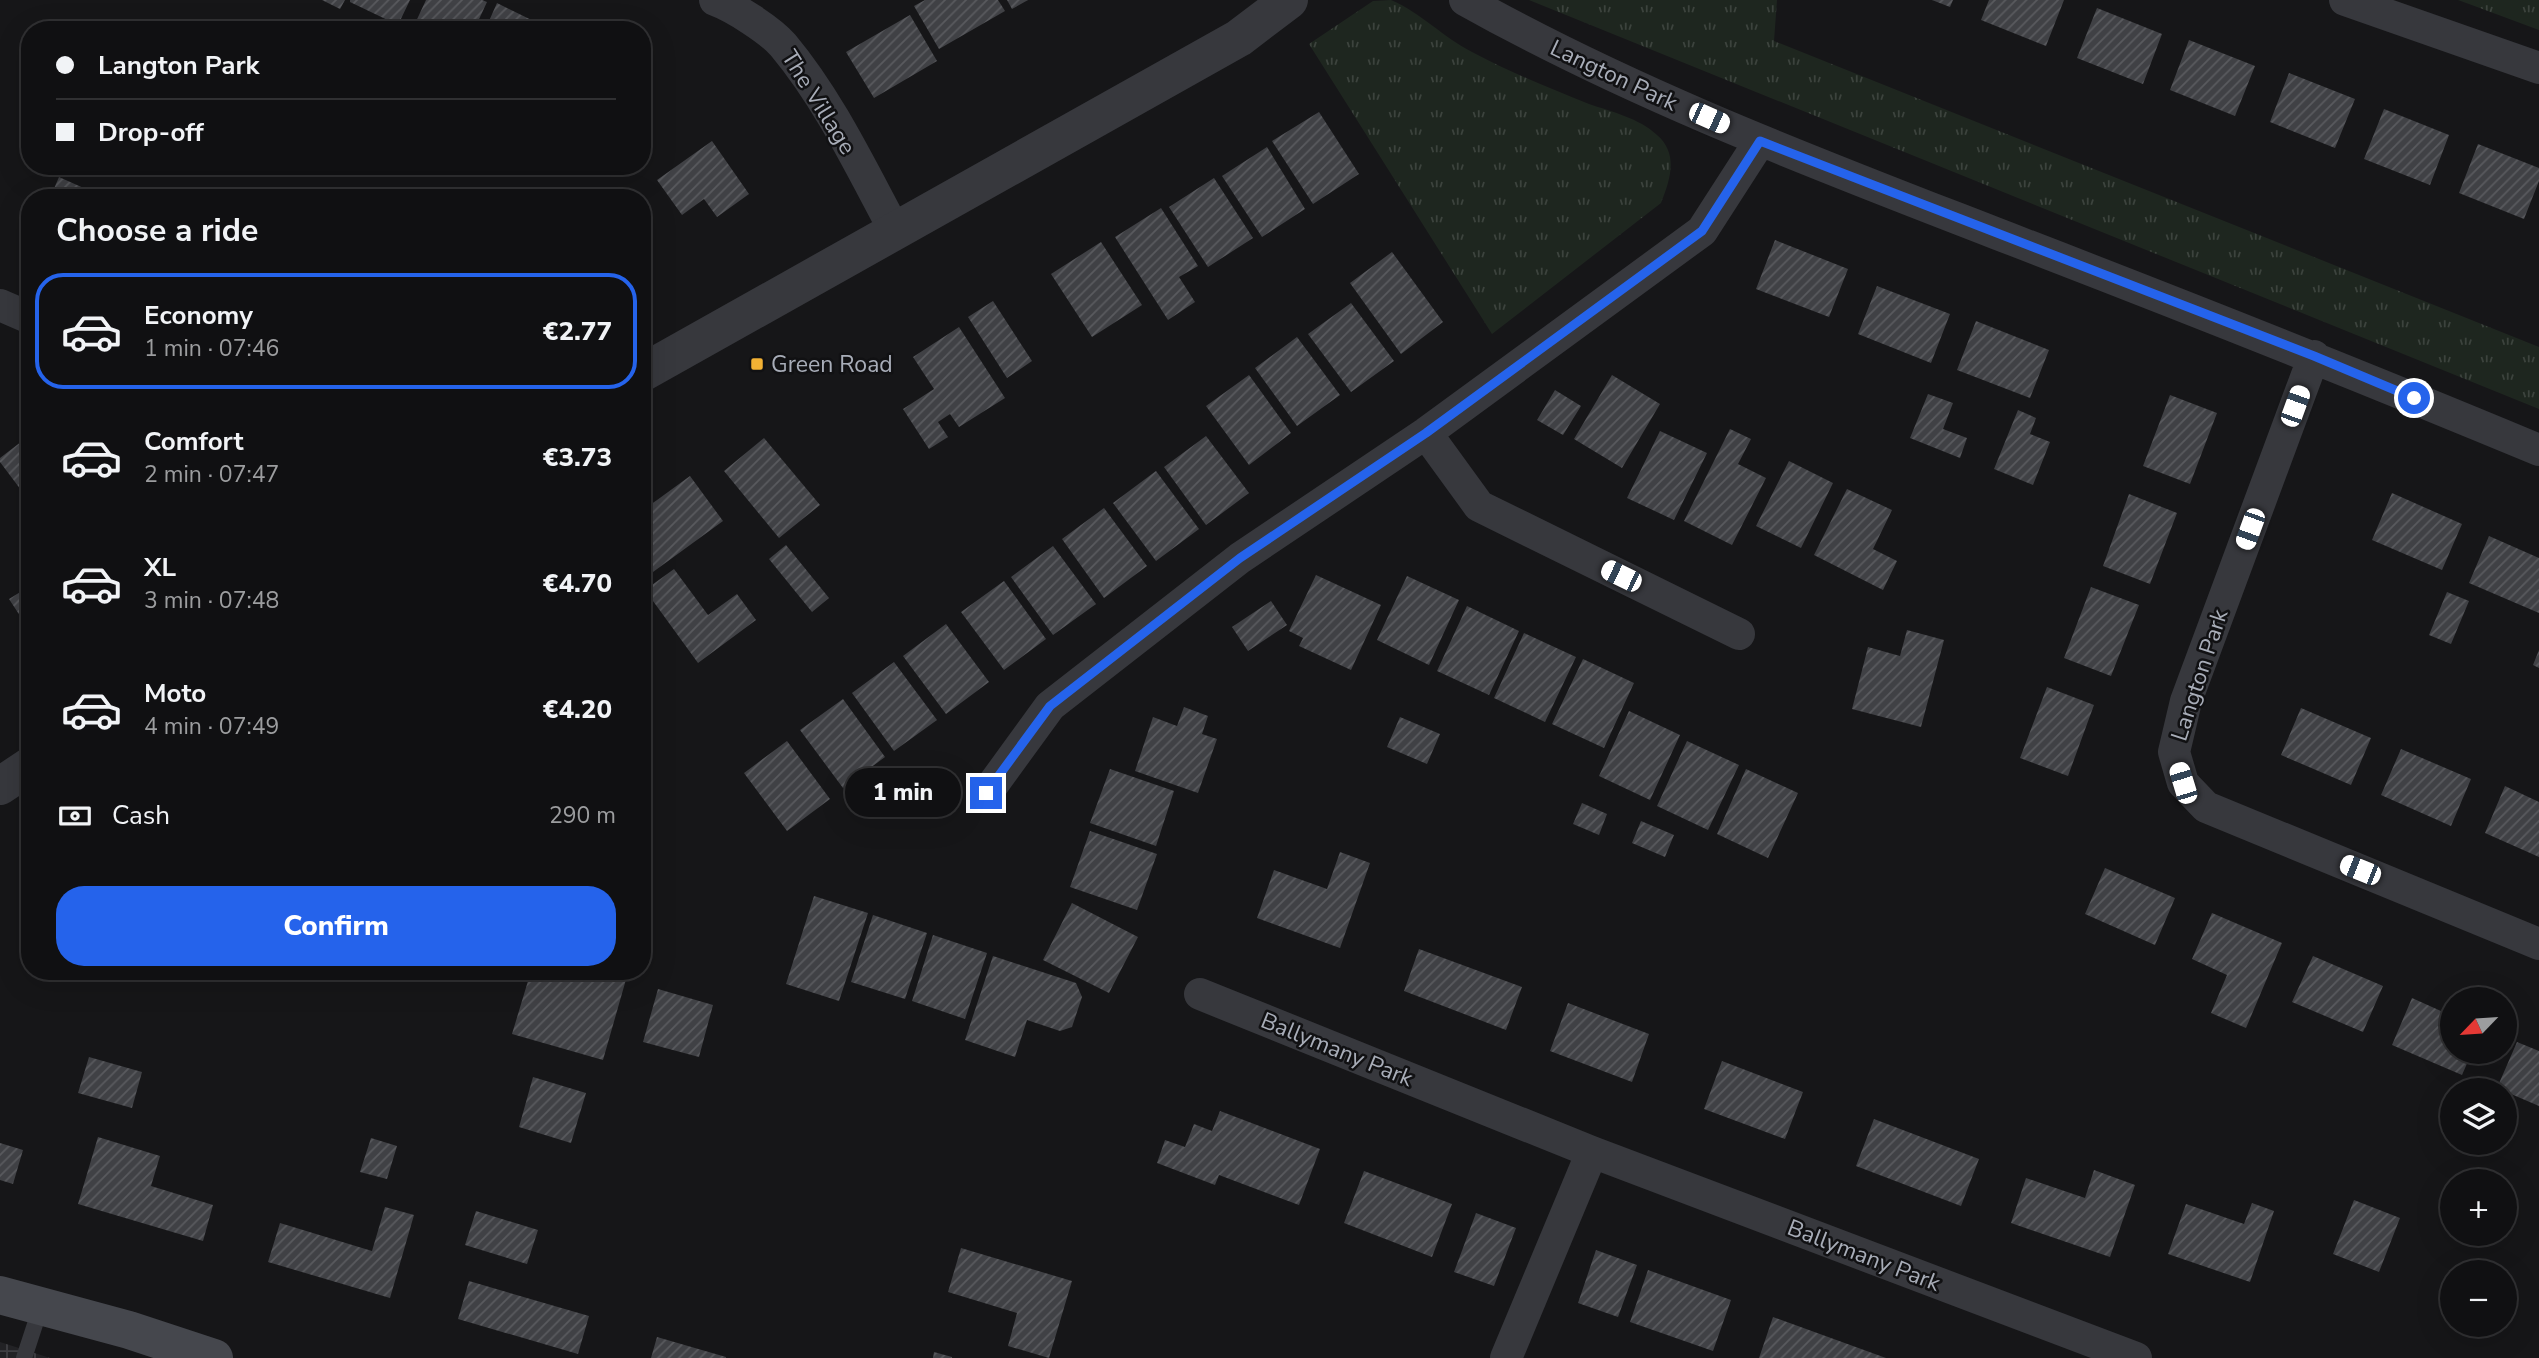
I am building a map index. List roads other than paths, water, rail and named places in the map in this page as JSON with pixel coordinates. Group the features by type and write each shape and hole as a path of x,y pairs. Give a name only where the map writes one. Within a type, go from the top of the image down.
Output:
{"main road":[{"path":"0,1295 129,1330 214,1358"}],"street":[{"name":"The Village","path":"715,0 732,6 781,43 829,110 895,231"},
{"path":"651,368 1239,38 1289,0"},
{"name":"Langton Park","path":"1465,0 1563,52 1760,141 2314,356 2539,450"},
{"path":"2345,0 2539,68"},
{"path":"986,793 1050,706 1240,558 1426,433 1702,231 1760,141"},
{"path":"0,305 21,314"},
{"name":"Langton Park","path":"2314,356 2186,701 2174,752 2183,783 2206,807 2539,944"},
{"path":"1426,433 1479,506 1739,634"},
{"path":"0,786 21,772"},
{"name":"Ballymany Park","path":"1200,994 1592,1152 2136,1358"},
{"path":"1506,1358 1592,1152"}],"lane":[{"path":"27,1357 41,1306"}],"place":[{"name":"Green Road","path":"757,364"}]}
